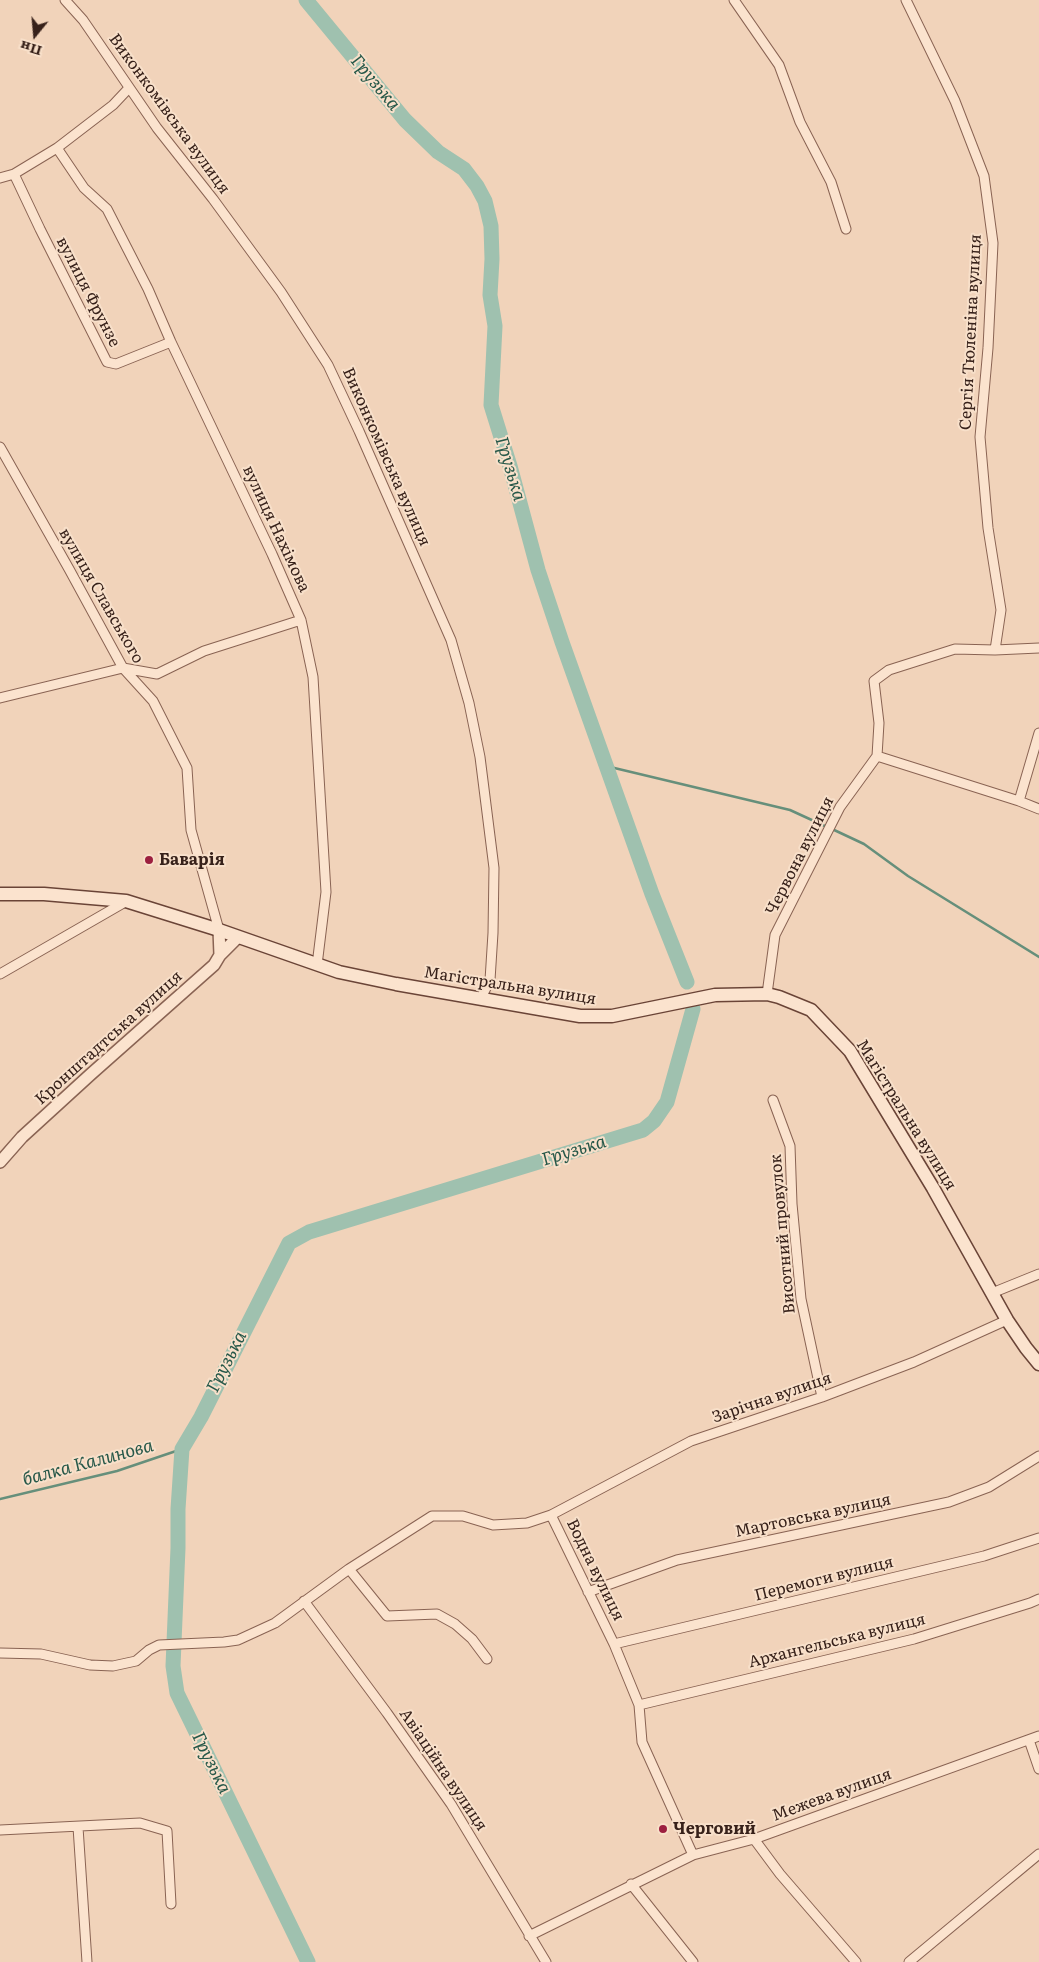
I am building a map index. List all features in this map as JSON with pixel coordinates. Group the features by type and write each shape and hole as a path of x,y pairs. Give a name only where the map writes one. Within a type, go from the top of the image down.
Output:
{"main road":[{"name":"Магістральна вулиця","path":"0,894 44,894 126,901 358,977 580,1016 612,1016 715,995 767,994 779,996 810,1010 850,1051 934,1188 1007,1320 1039,1364"}],"street":[{"name":"Виконкомівська вулиця","path":"65,0 83,20 157,128 213,199 281,292 328,365 451,640 469,703 480,757 494,868 490,980 481,998"},
{"path":"734,0 779,64 800,122 831,182 846,229"},
{"name":"Сергія Тюленіна вулиця","path":"906,0 955,101 984,176 993,243 988,348 980,437 988,528 1001,610 995,650"},
{"path":"0,178 14,174 57,148 113,105 129,88"},
{"name":"вулиця Нахімова","path":"57,148 84,188 107,209 148,289 301,620 313,677 326,892 317,965"},
{"name":"вулиця Фрунзе","path":"14,174 108,362 116,364 171,342"},
{"name":"вулиця Славського","path":"0,447 122,668 153,701 187,768 191,830 219,930"},
{"path":"0,698 122,668 157,674 204,651 301,620"},
{"path":"1039,648 955,649 889,670 874,681 879,723 877,756 1039,809"},
{"path":"1019,801 1039,733"},
{"name":"Червона вулиця","path":"767,994 775,935 840,807 877,756"},
{"path":"0,974 126,901"},
{"path":"219,930 220,955"},
{"name":"Кронштадтська вулиця","path":"0,1162 22,1137 214,966 220,955 238,937"},
{"name":"Висотний провулок","path":"773,1100 790,1146 792,1204 801,1299 822,1397"},
{"path":"992,1293 1039,1274"},
{"name":"Зарічна вулиця","path":"551,1515 691,1441 822,1397 914,1362 1007,1320"},
{"name":"Мартовська вулиця","path":"588,1592 677,1560 950,1502 989,1487 1039,1456"},
{"name":"Водна вулиця","path":"0,1653 41,1654 90,1665 113,1666 136,1661 154,1648 174,1644 238,1640 275,1623 349,1569 432,1516 463,1516 493,1525 528,1523 551,1515 614,1644 639,1705 642,1742 693,1854"},
{"name":"Перемоги вулиця","path":"614,1644 984,1556 1039,1538"},
{"path":"349,1569 387,1616 437,1614 455,1624 472,1639 487,1659"},
{"name":"Архангельська вулиця","path":"639,1705 914,1639 1039,1599"},
{"name":"Авіаційна вулиця","path":"304,1601 387,1713 451,1804 546,1962"},
{"name":"Межева вулиця","path":"529,1936 693,1854 754,1840 1039,1736"},
{"path":"1028,1740 1039,1769"},
{"path":"0,1830 140,1823 167,1831 171,1904"},
{"path":"78,1827 88,1962"},
{"path":"754,1840 780,1874 856,1962"},
{"path":"908,1962 1039,1854"},
{"path":"631,1884 693,1962"}],"waterway":[{"name":"Грузька","path":"306,0 405,120 438,152 464,169 477,186 485,201 491,226 490,295 495,326 491,405 510,466 538,570 562,642 652,894 687,982"},
{"path":"606,766 790,810 827,827"},
{"path":"832,829 864,844 908,876 1039,957"},
{"name":"Грузька","path":"308,1962 177,1693 173,1666 178,1509 182,1449 201,1417 289,1243 309,1232 643,1130 654,1121 667,1102 693,1009"},
{"name":"балка Калинова","path":"0,1499 117,1471 182,1449"}],"place":[{"name":"Баварія","path":"149,860"},
{"name":"Черговий","path":"663,1829"}]}
